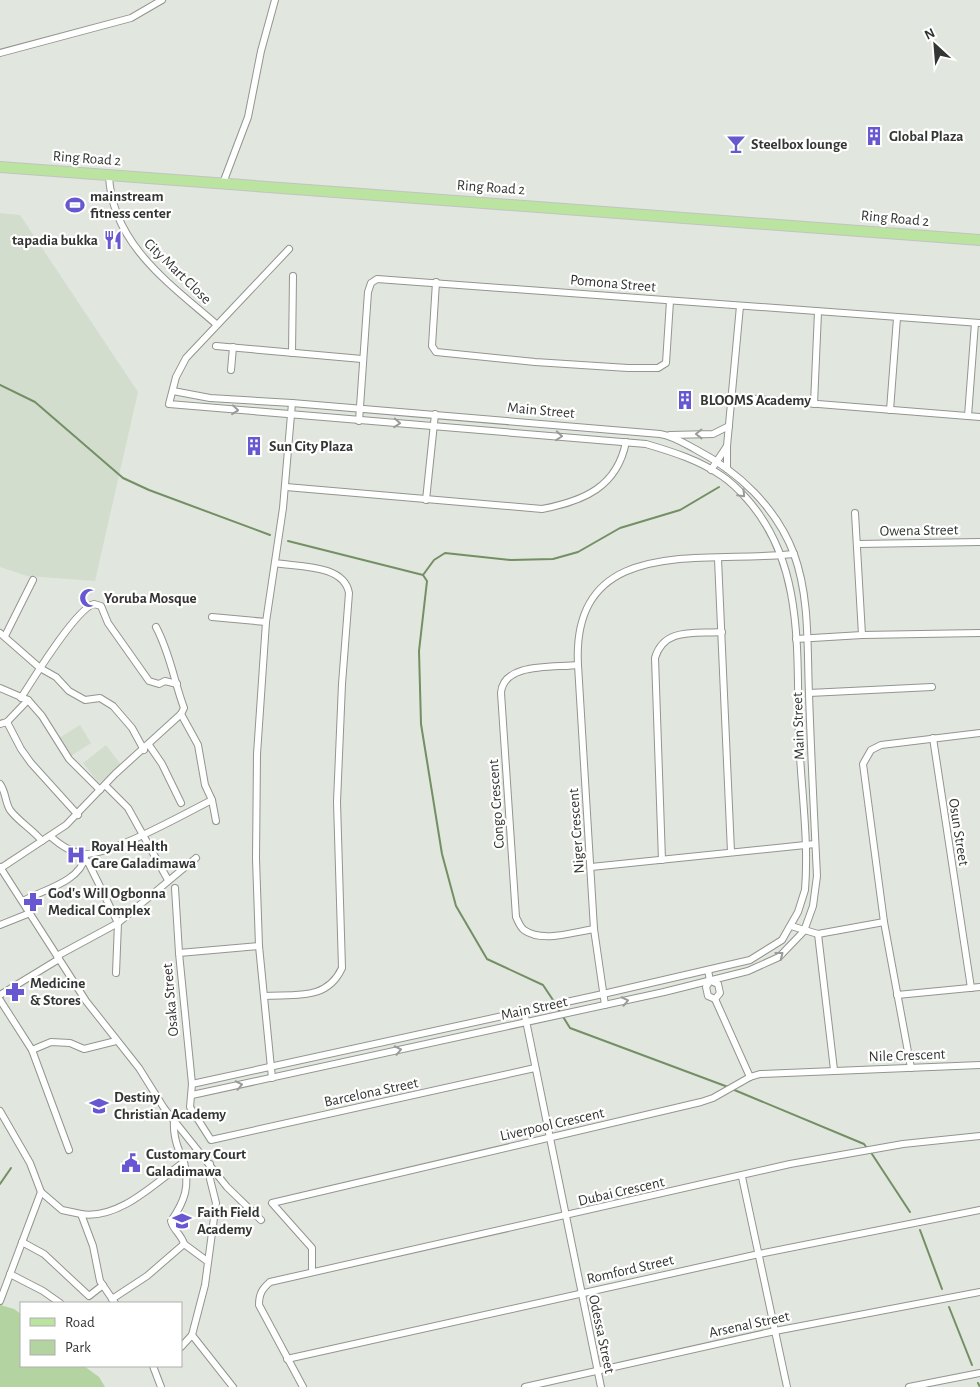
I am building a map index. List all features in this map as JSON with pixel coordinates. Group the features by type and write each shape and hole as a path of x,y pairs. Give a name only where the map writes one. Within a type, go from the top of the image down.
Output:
{"main road":[{"name":"Ring Road 2","path":"0,167 980,240"}],"street":[{"path":"0,53 131,18 162,0"},
{"path":"223,183 248,117 260,51 275,0"},
{"name":"City Mart Close","path":"109,176 113,205 132,242 154,269 216,324"},
{"path":"174,391 176,377 186,358 216,324 289,249"},
{"path":"292,353 294,276"},
{"name":"Pomona Street","path":"359,421 368,292 373,281 377,279 977,323"},
{"path":"436,282 432,346 436,352 535,362 628,368 661,367 666,363 670,301"},
{"path":"724,477 728,468 727,446 740,306"},
{"path":"814,404 818,312"},
{"path":"890,410 897,318"},
{"path":"968,416 977,323"},
{"path":"216,346 362,359"},
{"path":"231,370 233,347"},
{"name":"Main Street","path":"192,1084 604,994 750,960 782,940 803,902 805,890 804,845 796,639 791,588 782,555 758,512 724,477 669,451 626,442 169,404 174,391 210,398 292,402 630,430 668,435 728,468 764,502 779,524 794,554 803,588 807,638 816,892 814,906 804,930 789,949 771,962 748,971 710,981 192,1095"},
{"path":"732,397 980,417"},
{"path":"209,408 210,398"},
{"path":"256,412 257,400"},
{"path":"272,1078 259,946 256,859 257,754 266,622 286,487 292,402"},
{"path":"426,500 435,414"},
{"path":"668,435 713,434 729,426"},
{"path":"286,487 542,509 590,493 607,482 618,469 626,442"},
{"path":"711,470 727,446"},
{"path":"855,513 862,635"},
{"name":"Owena Street","path":"858,544 980,542"},
{"name":"Niger Crescent","path":"605,1005 594,929 592,867 576,644 582,619 594,596 612,579 631,568 658,561 794,554"},
{"path":"718,559 731,852"},
{"path":"264,996 317,992 336,980 342,968 338,793 342,684 349,593 343,579 332,572 275,563"},
{"path":"33,580 2,635 40,668 56,677 69,691 85,700 100,698 113,706 162,764 184,809"},
{"path":"21,698 40,668 87,607 97,604 101,606 108,623 149,681 159,684 165,681 177,684"},
{"path":"212,617 266,622"},
{"path":"156,628 166,644 184,708 181,714 102,788 78,815 50,836 0,868 86,1001 139,1068 174,1120 227,1187 261,1220"},
{"path":"662,860 655,658 663,641 674,635 722,632"},
{"path":"796,639 862,635 980,633"},
{"name":"Congo Crescent","path":"578,665 515,673 504,681 501,693 516,917 523,929 534,935 545,936 594,929"},
{"path":"809,693 932,687"},
{"path":"0,688 28,700 42,716 69,759 128,808 168,880"},
{"path":"0,724 7,722 28,700"},
{"path":"181,714 198,745 205,785 212,800 216,821"},
{"path":"7,722 21,749 78,815"},
{"path":"911,1068 884,922 863,764 871,750 881,745 980,732"},
{"name":"Osun Street","path":"932,738 971,988"},
{"path":"0,784 9,809 18,820 33,830 42,841"},
{"path":"23,901 66,880 86,859 102,850 143,833 184,809 212,800"},
{"path":"50,836 86,859 118,923 116,973"},
{"path":"592,867 815,844"},
{"path":"0,995 58,957 118,923 196,858"},
{"path":"175,888 179,953"},
{"path":"0,925 30,913"},
{"path":"791,926 818,934 884,922"},
{"path":"818,934 834,1070"},
{"name":"Osaka Street","path":"211,1140 190,1107 192,1084 179,953 259,946"},
{"path":"708,970 710,981 706,986 708,996 715,999 750,1077"},
{"path":"897,995 980,987"},
{"path":"0,1000 32,1050 70,1150"},
{"name":"Odessa Street","path":"524,1011 548,1138 601,1387"},
{"path":"32,1050 51,1042 70,1043 84,1048 116,1041"},
{"name":"Nile Crescent","path":"834,1070 980,1065"},
{"name":"Barcelona Street","path":"211,1140 535,1068"},
{"name":"Liverpool Crescent","path":"312,1272 310,1244 272,1202 713,1098 750,1077 834,1070"},
{"path":"0,1111 30,1163 41,1192 62,1210 95,1216 113,1211 184,1162"},
{"path":"174,1120 175,1140 184,1162 188,1180 181,1207 171,1221 172,1228 183,1239 184,1244 207,1260"},
{"name":"Dubai Crescent","path":"287,1359 259,1305 259,1296 262,1289 270,1282 742,1177 790,1164 903,1144 980,1136"},
{"path":"182,1346 192,1335 205,1285 216,1203 210,1179 210,1164"},
{"path":"742,1177 787,1387"},
{"path":"1,1297 41,1192"},
{"name":"Romford Street","path":"287,1359 759,1254 980,1210"},
{"path":"81,1214 103,1285 114,1301 184,1244"},
{"path":"22,1242 44,1254 89,1296 103,1285"},
{"path":"10,1274 43,1291 59,1302"},
{"name":"Arsenal Street","path":"526,1387 775,1331 980,1292"},
{"path":"192,1335 233,1387"},
{"path":"287,1359 303,1387"},
{"path":"155,1367 161,1387"},
{"path":"909,1387 980,1373"}],"shaded area":[{"path":"0,213 20,215 138,392 95,581 27,576 0,567"},
{"path":"80,725 91,743 71,756 59,738"},
{"path":"106,745 122,766 99,783 83,763"},
{"name":"Faith Field Academy","path":"184,1211 192,1220 180,1231 172,1223"}],"green space":[{"path":"0,1305 14,1309 20,1313 20,1367 85,1367 99,1377 105,1387 0,1387"}],"waterway":[{"path":"0,385 35,402 123,478 149,490 270,535"},
{"path":"423,575 434,560 445,553 511,560 553,559 578,552 620,528 680,510 719,487"},
{"path":"288,541 423,575 427,581 419,651 421,724 442,854 456,906 487,959 543,985 555,1003"},
{"path":"557,1007 570,1028 728,1087"},
{"path":"732,1089 864,1144 867,1148"},
{"path":"870,1151 910,1212"},
{"path":"0,1184 11,1168"},
{"path":"920,1230 942,1289"},
{"path":"949,1307 972,1365"},
{"path":"978,1383 980,1387"}],"place":[{"name":"Global Plaza","path":"874,136"},
{"name":"Steelbox lounge","path":"736,144"},
{"name":"mainstream fitness center","path":"75,205"},
{"name":"tapadia bukka","path":"113,240"},
{"name":"BLOOMS Academy","path":"685,400"},
{"name":"Sun City Plaza","path":"254,446"},
{"name":"Yoruba Mosque","path":"89,598"},
{"name":"Royal Health Care Galadimawa","path":"76,855"},
{"name":"God's Will Ogbonna Medical Complex","path":"33,902"},
{"name":"Medicine & Stores","path":"15,992"},
{"name":"Destiny Christian Academy","path":"99,1106"},
{"name":"Customary Court Galadimawa","path":"131,1163"},
{"name":"Faith Field Academy","path":"182,1221"}]}
